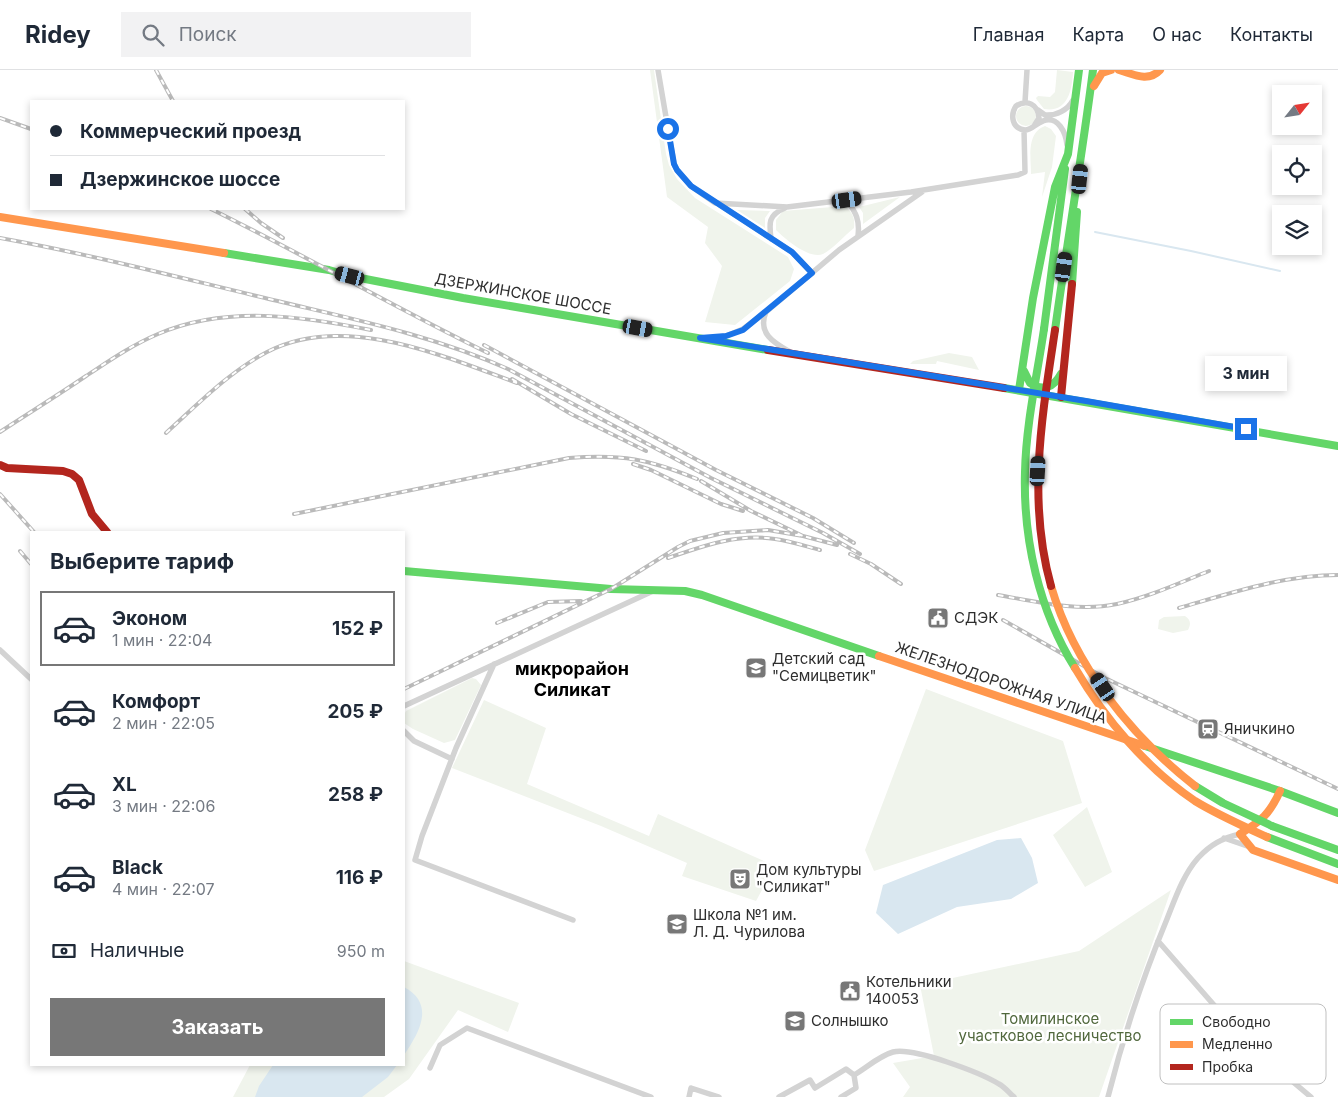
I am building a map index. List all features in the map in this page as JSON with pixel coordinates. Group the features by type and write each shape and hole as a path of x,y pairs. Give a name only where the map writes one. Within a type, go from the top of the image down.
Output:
{"main road":[{"path":"1079,70 1078,89 1029,432 1025,491 1035,568 1046,608 1080,675 1122,734 1148,762 1188,796 1215,812 1267,838 1338,864"},
{"path":"1093,70 1082,156 1066,250 1040,433 1037,490 1047,565 1058,604 1077,646 1112,700 1131,726 1157,753 1196,786 1221,801 1272,826 1338,850"},
{"path":"1090,98 1098,78 1110,70"},
{"path":"1118,70 1136,73 1149,78 1159,71"},
{"path":"1061,397 1074,273 1082,156"},
{"path":"1019,390 1036,284 1055,187 1067,157"},
{"name":"ДЗЕРЖИНСКОЕ ШОССЕ","path":"0,217 329,270 463,298 1061,397 1338,446"},
{"path":"1025,354 1025,377 1030,384 1038,388 1049,388 1057,382 1064,363"},
{"path":"0,464 7,468 63,470 72,474 79,480 92,514 106,531"},
{"name":"ЖЕЛЕЗНОДОРОЖНАЯ УЛИЦА","path":"405,571 684,592 702,596 1280,791 1338,813"},
{"path":"1280,791 1271,812 1264,819 1240,834 1253,850 1338,880"}],"street":[{"path":"658,70 674,164 677,170 691,186 707,198 792,252 812,273"},
{"path":"1025,102 1027,70"},
{"path":"1067,157 1066,136 1055,122 1047,120 1024,130 1014,124 1012,115 1016,106 1025,102 1030,103 1045,115 1061,112 1071,105 1078,89"},
{"path":"1034,126 1039,118 1036,108"},
{"path":"719,204 787,207 924,190 1022,174 1025,172 1024,130"},
{"path":"700,338 726,336 743,330 858,236 924,190"},
{"path":"847,200 858,217 860,224 858,236"},
{"path":"772,239 770,224 772,218 778,210 787,207"},
{"path":"766,312 763,326 767,336 792,353"},
{"path":"405,706 652,591"},
{"path":"0,650 30,678"},
{"path":"494,664 452,759 422,836 415,860 573,920"},
{"path":"405,732 414,741 452,759"},
{"path":"1108,1097 1118,1058 1158,940 1180,887 1197,860 1211,846 1224,838 1240,834"},
{"path":"1224,838 1250,847"},
{"path":"1158,940 1213,1004"},
{"path":"430,1068 440,1045 467,1028 651,1097"},
{"path":"854,1075 882,1057 894,1052 905,1052 936,1059 987,1077 1002,1085 1014,1097"},
{"path":"779,1097 810,1080 816,1088 846,1069 854,1075 856,1088 841,1097"},
{"path":"1296,1084 1311,1097"},
{"path":"689,1097 691,1088 719,1097"}],"green space":[{"path":"650,70 654,70 666,154 669,165 677,179 695,198 788,257 794,269 790,281 735,325 705,322 722,266 705,243 708,227 667,197"},
{"path":"1057,70 1073,72 1070,93 1059,107 1044,109 1036,98 1038,96 1050,97 1055,92"},
{"path":"1026,106 1033,109 1036,116 1033,123 1026,126 1019,123 1016,116 1019,109"},
{"path":"1045,126 1051,129 1056,136 1052,167 1042,197 1045,172 1031,174 1030,154 1035,134"},
{"path":"900,197 863,224 863,213 859,207"},
{"path":"845,206 853,216 854,228 823,254 811,254 805,251 791,243 776,230 776,220 783,211"},
{"path":"737,210 770,211 765,218 765,228"},
{"path":"949,353 972,357 979,370 937,361 936,364 910,364 913,361"},
{"path":"1185,616 1190,622 1188,630 1173,633 1158,629 1159,620 1164,617"},
{"path":"472,678 476,679 481,685 455,740 444,743 413,729 405,724 406,711"},
{"path":"926,689 1063,741 1082,803 874,871 865,850"},
{"path":"484,700 546,728 527,784 649,836 658,814 775,866 756,901 682,876 687,863 601,826 452,768"},
{"path":"1087,807 1112,872 1085,887 1053,835"},
{"name":"Томилинское участковое лесничество","path":"1171,890 1099,1097 903,1097 910,1087 893,1063 934,1056 920,985 1079,951"},
{"path":"405,961 519,1003 508,1032 458,1010 409,1079 384,1097 233,1097 249,1066 405,1066"}],"shaded area":[{"path":"1021,838 1032,858 1038,883 1011,899 957,907 898,934 876,913 883,885 997,840"},
{"path":"405,988 414,994 420,1002 422,1010 422,1019 415,1037 405,1053"},
{"path":"272,1066 396,1066 388,1077 362,1097 255,1097 259,1086"}],"waterway":[{"path":"1095,232 1280,271"}],"railway":[{"path":"156,70 172,100"},
{"path":"0,118 30,129"},
{"path":"213,210 488,353"},
{"path":"246,210 283,238"},
{"path":"0,238 100,258 357,320 418,336 479,357 508,369 711,478 823,533 860,554"},
{"path":"0,432 130,348 148,338 184,325 210,319 264,316 291,317 371,330"},
{"path":"166,433 214,389 253,360 267,352 297,341 328,336 360,337 393,342 458,361 517,383"},
{"path":"484,345 716,470 813,518 854,543"},
{"path":"512,379 571,414 646,451"},
{"path":"294,514 569,458 605,457 635,459 697,479"},
{"path":"633,464 651,470 721,504 743,511"},
{"path":"701,481 751,511 803,536"},
{"path":"0,494 33,531"},
{"path":"405,689 611,589 690,541 723,533 768,530 803,536 837,545"},
{"path":"668,558 721,542 748,538 781,540 820,550"},
{"path":"20,551 30,563"},
{"path":"850,554 871,564 901,584"},
{"path":"998,595 1073,607 1102,606 1141,598 1209,571"},
{"path":"1179,608 1278,581 1338,575"},
{"path":"497,623 548,602 581,601"},
{"path":"1003,620 1105,678 1338,789"}],"traffic: fast":[{"path":"1019,390 1033,298 1055,187 1068,154 1079,70"},
{"path":"1055,330 1093,70"},
{"path":"1044,329 1065,169"},
{"path":"1072,284 1077,212"},
{"path":"224,253 329,270 350,276 463,298 768,350"},
{"path":"1044,329 1026,454 1025,498 1027,523 1030,549 1043,598 1062,646 1075,668"},
{"path":"1024,371 1030,383 1044,388 1052,385 1061,374"},
{"path":"1004,388 1338,446"},
{"path":"405,571 611,589 685,591 702,595 879,656"},
{"path":"1145,746 1280,791 1338,813"},
{"path":"1195,786 1223,803 1272,826"},
{"path":"1272,826 1338,850"},
{"path":"1267,837 1338,864"}],"traffic: slow":[{"path":"1094,86 1102,73 1111,70"},
{"path":"1119,70 1145,77 1155,74 1160,70"},
{"path":"0,217 224,253"},
{"path":"1051,586 1074,644 1108,697 1127,722 1149,745 1195,786"},
{"path":"879,656 1145,746"},
{"path":"1075,668 1113,724 1143,758 1177,788 1195,801 1222,816 1267,837"},
{"path":"1280,791 1264,816 1240,834 1253,850 1338,880"}],"traffic: jam":[{"path":"1061,397 1072,284"},
{"path":"1051,586 1044,554 1038,490 1042,426 1055,330"},
{"path":"768,350 1004,388"},
{"path":"0,465 7,468 63,471 72,474 79,480 92,514 106,531"}],"place":[{"name":"СДЭК","path":"938,618"},
{"name":"Детский сад \"Семицветик\"","path":"756,668"},
{"name":"Яничкино","path":"1208,729"},
{"name":"Дом культуры \"Силикат\"","path":"740,879"},
{"name":"Школа №1 им. Л. Д. Чурилова","path":"677,924"},
{"name":"Котельники 140053","path":"850,991"},
{"name":"Солнышко","path":"795,1021"}],"district":[{"name":"микрорайон Силикат","path":"572,679"}],"route":[{"path":"668,129 674,164 691,186 792,252 812,273 743,330 726,336 700,338 1246,429"}]}
